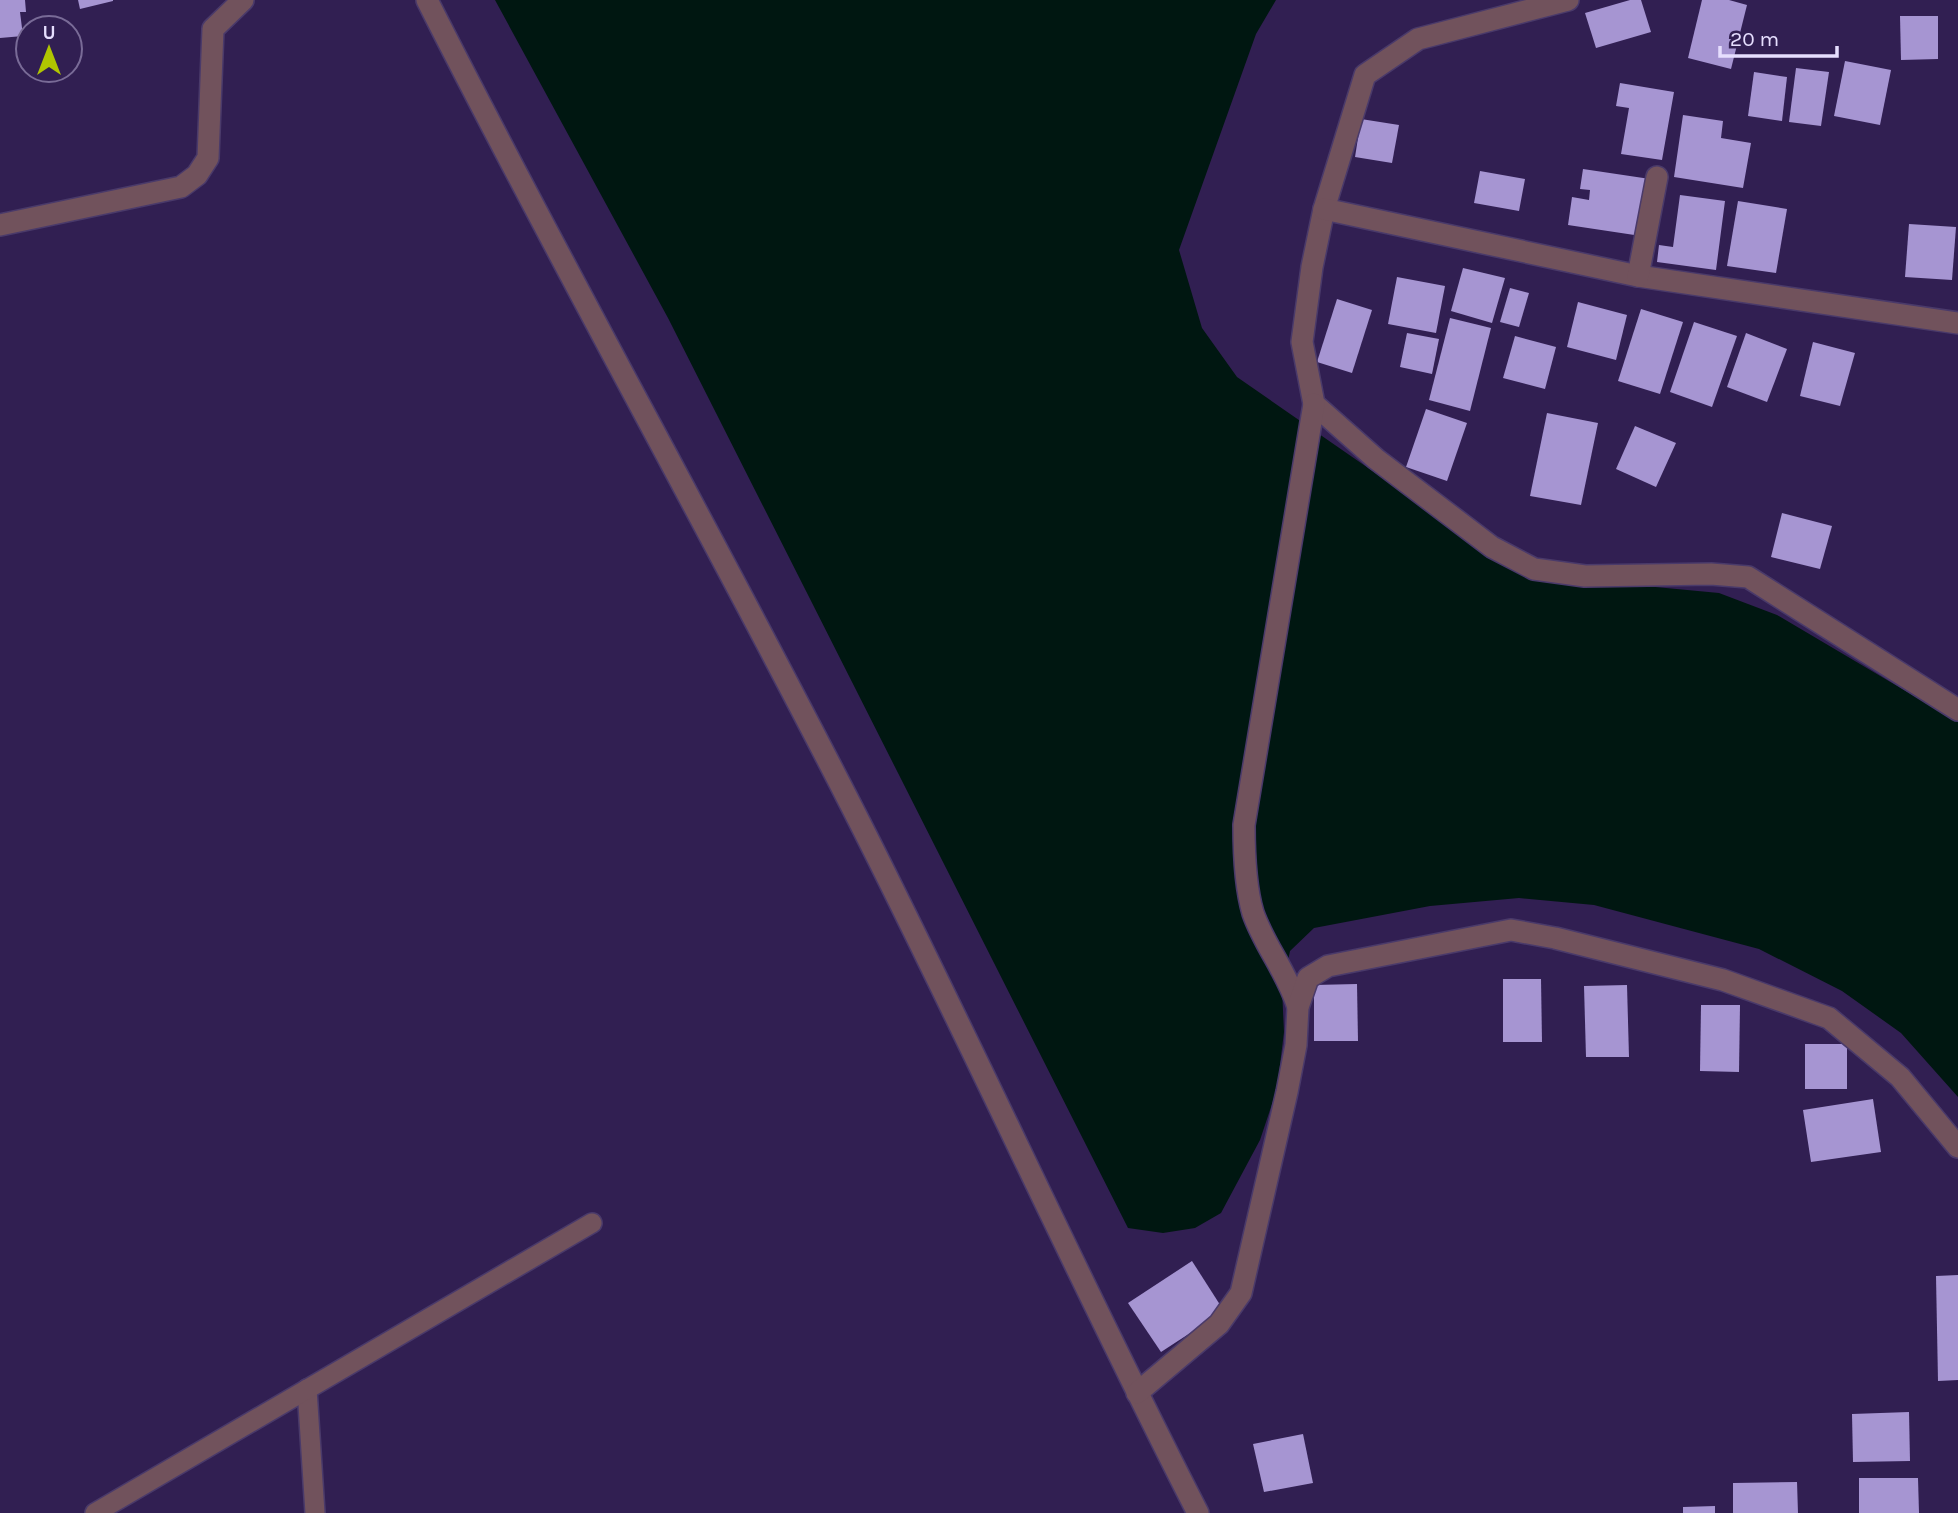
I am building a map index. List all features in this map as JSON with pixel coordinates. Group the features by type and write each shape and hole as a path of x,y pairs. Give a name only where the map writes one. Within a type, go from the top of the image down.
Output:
{"street":[{"path":"0,225 181,187 197,175 208,158 214,29 243,0"},
{"path":"427,0 519,182 860,824 1198,1513"},
{"path":"1137,1393 1219,1324 1241,1293 1296,1045 1296,1000 1254,912 1244,855 1244,825 1313,409 1302,342 1312,267 1325,209 1364,75 1418,39 1568,0"},
{"path":"1638,276 1657,177"},
{"path":"1325,209 1638,276 1958,323"},
{"path":"1313,409 1492,547 1534,569 1585,576 1711,574 1748,578 1958,710"},
{"path":"1296,1000 1308,978 1328,966 1511,930 1555,938 1723,979 1829,1017 1900,1077 1958,1147"}],"lane":[{"path":"95,1513 592,1223"},
{"path":"307,1389 315,1513"}],"shaded area":[{"path":"495,0 1276,0 1256,34 1179,250 1202,328 1237,377 1485,549 1528,575 1719,593 1777,615 1958,722 1958,1097 1901,1033 1842,991 1759,949 1594,905 1519,898 1430,906 1314,928 1290,951 1282,989 1284,1032 1277,1089 1260,1140 1221,1213 1195,1228 1163,1233 1128,1228 668,318"}],"building":[{"path":"0,0 25,0 26,12 14,14 14,37 0,38"},
{"path":"78,0 113,0 113,1 80,9"},
{"path":"1630,0 1641,0 1651,32 1596,48 1585,13"},
{"path":"1702,0 1729,0 1747,5 1731,69 1688,58"},
{"path":"1900,16 1938,16 1938,59 1901,60"},
{"path":"1845,61 1891,70 1880,125 1834,116"},
{"path":"1796,68 1829,72 1821,126 1789,122"},
{"path":"1754,72 1787,77 1782,121 1748,116"},
{"path":"1620,83 1674,92 1662,160 1621,154 1629,108 1616,106"},
{"path":"1683,115 1723,121 1721,138 1751,143 1743,188 1674,177"},
{"path":"1361,119 1399,125 1392,163 1355,157"},
{"path":"1583,169 1650,179 1641,236 1568,225 1572,197 1589,200 1590,190 1580,189"},
{"path":"1480,171 1525,179 1519,211 1474,203"},
{"path":"1680,195 1725,201 1716,270 1657,262 1659,245 1673,247"},
{"path":"1738,201 1787,209 1776,273 1727,266"},
{"path":"1909,224 1956,227 1952,280 1905,277"},
{"path":"1463,268 1505,278 1492,323 1451,311"},
{"path":"1397,277 1445,286 1436,333 1388,324"},
{"path":"1510,288 1529,293 1519,327 1500,322"},
{"path":"1337,299 1372,310 1352,373 1317,362"},
{"path":"1578,302 1627,315 1616,360 1567,347"},
{"path":"1641,309 1683,322 1660,394 1618,381"},
{"path":"1450,318 1491,328 1470,411 1429,400"},
{"path":"1694,322 1737,336 1712,407 1670,392"},
{"path":"1407,333 1439,339 1432,374 1400,367"},
{"path":"1746,333 1787,349 1767,402 1727,387"},
{"path":"1515,336 1556,347 1545,389 1503,378"},
{"path":"1813,342 1855,353 1840,406 1800,396"},
{"path":"1426,409 1467,423 1447,481 1406,467"},
{"path":"1547,413 1598,423 1581,505 1530,496"},
{"path":"1635,426 1676,443 1656,487 1616,469"},
{"path":"1782,513 1832,526 1820,569 1771,557"},
{"path":"1503,979 1541,979 1542,1042 1503,1042"},
{"path":"1357,984 1358,1041 1314,1041 1314,985"},
{"path":"1627,985 1629,1057 1586,1057 1584,986"},
{"path":"1701,1005 1740,1005 1739,1072 1700,1071"},
{"path":"1805,1044 1847,1044 1847,1089 1805,1089"},
{"path":"1873,1099 1881,1152 1811,1162 1803,1110"},
{"path":"1192,1261 1224,1311 1161,1352 1128,1303"},
{"path":"1958,1275 1958,1380 1938,1381 1936,1276"},
{"path":"1909,1412 1910,1461 1853,1462 1852,1414"},
{"path":"1303,1434 1313,1483 1264,1492 1253,1444"},
{"path":"1859,1478 1918,1478 1919,1513 1859,1513"},
{"path":"1797,1482 1798,1513 1733,1513 1733,1483"},
{"path":"1715,1506 1715,1513 1683,1513 1683,1507"}]}
